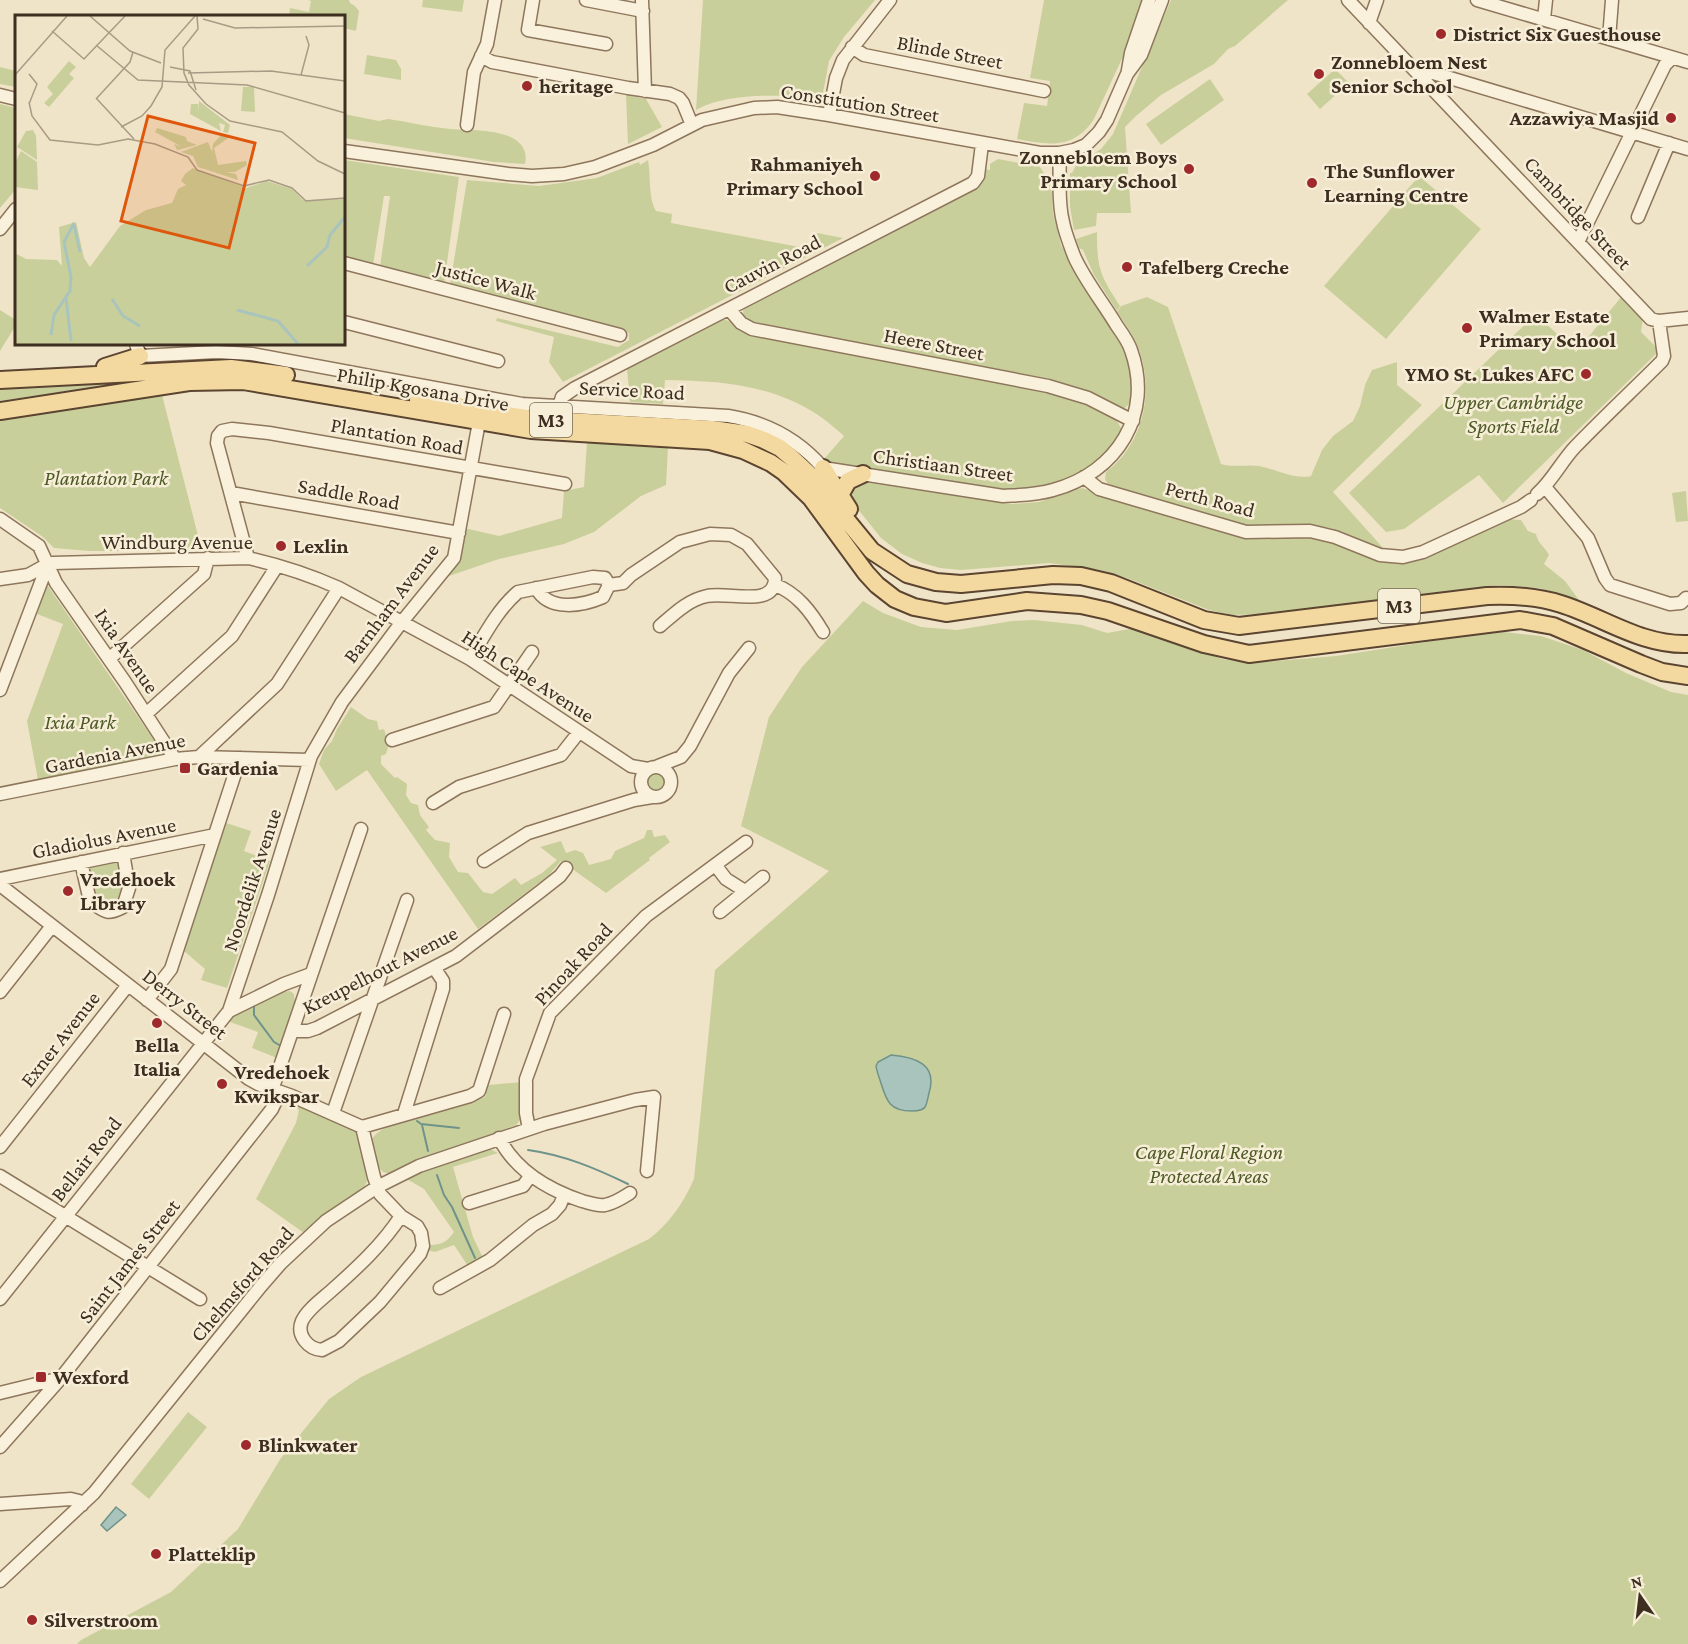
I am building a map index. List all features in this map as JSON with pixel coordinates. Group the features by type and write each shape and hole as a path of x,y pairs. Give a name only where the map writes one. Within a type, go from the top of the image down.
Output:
{"main road":[{"path":"63,376 124,362 138,350"},
{"name":"Philip Kgosana Drive","path":"0,380 245,368 532,419 712,429 747,434 780,448 800,465 862,540 881,558 907,574 922,579 949,583 972,583 1053,575 1081,576 1128,590 1204,620 1239,626 1487,596 1518,595 1560,604 1646,638 1688,644"},
{"name":"Philip Kgosana Drive","path":"0,411 189,382 243,381 267,383 478,423 531,430 711,441 743,450 771,464 799,485 877,585 895,599 931,611 946,613 1027,601 1081,605 1108,611 1204,644 1250,654 1520,620 1553,626 1662,672 1688,676"},
{"path":"823,468 861,524 882,547 900,559 949,583"},
{"path":"840,495 848,481 863,474"}],"street":[{"path":"467,125 474,72 487,44 495,0"},
{"path":"532,0 528,30 606,44"},
{"path":"586,0 643,5 645,91"},
{"path":"829,115 840,66 852,47 890,0"},
{"path":"1059,153 1086,145 1107,120 1127,74 1131,53 1149,0"},
{"path":"1127,74 1141,56 1162,0"},
{"name":"Cambridge Street","path":"1348,0 1631,298 1658,321"},
{"path":"1369,23 1377,0"},
{"path":"1477,0 1688,62"},
{"path":"1544,19 1546,0"},
{"path":"1609,39 1612,0"},
{"name":"Blinde Street","path":"852,47 864,55 1044,91"},
{"path":"1578,242 1665,65 1672,58 1688,53"},
{"path":"481,56 492,62 670,94 679,98 692,126"},
{"path":"1410,67 1688,149"},
{"path":"0,95 15,99"},
{"name":"Constitution Street","path":"345,151 508,174 532,176 564,174 622,159 653,146 702,120 754,108 777,107 982,144 1040,153 1059,153"},
{"path":"1638,217 1669,143"},
{"name":"Cauvin Road","path":"559,406 562,397 575,388 973,183 978,176 982,144"},
{"name":"Christiaan Street","path":"823,468 1003,496 1029,495 1055,490 1084,477 1105,462 1120,447 1132,421 1137,402 1138,382 1131,348 1075,258 1062,220 1059,153"},
{"path":"0,229 15,210"},
{"name":"Justice Walk","path":"345,263 620,335"},
{"name":"Heere Street","path":"729,309 741,323 752,329 1048,386 1088,398 1132,421"},
{"path":"1658,321 1688,318"},
{"name":"Perth Road","path":"1084,477 1100,489 1246,532 1310,531 1335,537 1380,555 1403,557 1424,552 1521,507 1537,494 1575,447 1662,361 1664,356 1658,321"},
{"path":"345,322 498,361"},
{"name":"Service Road","path":"138,350 195,349 261,355 522,404 655,410 741,418 767,426 786,436 823,468"},
{"name":"Barnham Avenue","path":"309,760 342,702 401,623 454,558 478,423"},
{"name":"Plantation Road","path":"231,493 217,443 222,431 232,429 269,433 565,484"},
{"path":"231,493 248,558"},
{"name":"Saddle Road","path":"231,493 459,533"},
{"path":"1537,494 1588,538 1610,585 1670,604 1681,603 1686,598"},
{"name":"Ixia Avenue","path":"0,519 35,543 56,583 175,759"},
{"path":"470,659 510,599 518,592 593,576 607,582 623,583 631,575 680,542 700,536 731,535 747,544 775,578 775,585 768,594 761,597 717,594 693,600 660,626"},
{"path":"109,660 204,574 208,558"},
{"name":"Windburg Avenue","path":"48,564 248,558 322,580 401,623"},
{"path":"0,579 33,574 48,564"},
{"path":"0,690 48,564"},
{"path":"146,714 232,636 277,566"},
{"path":"536,588 539,594 563,606 603,597 607,582"},
{"path":"775,585 782,587 798,600 813,616 823,632"},
{"path":"199,757 277,684 339,588"},
{"name":"High Cape Avenue","path":"401,623 470,659 631,766 641,785"},
{"path":"634,800 643,774 661,768 681,757 690,746 729,673 749,648"},
{"path":"392,740 494,707 532,652"},
{"path":"433,803 459,787 561,755 579,732"},
{"name":"Gardenia Avenue","path":"0,794 175,759 199,757 309,760"},
{"path":"147,1000 171,969 240,758"},
{"name":"Noordelik Avenue","path":"229,1011 309,760"},
{"name":"High Cape Avenue","path":"631,766 661,768"},
{"path":"484,861 528,833 634,800 664,795 671,784 661,768"},
{"path":"641,785 652,797"},
{"name":"Saint James Street","path":"0,1447 61,1378 272,1109 292,1031 361,829"},
{"name":"Gladiolus Avenue","path":"0,879 215,835"},
{"name":"Pinoak Road","path":"529,1129 526,1113 526,1079 550,1013 646,916 746,842"},
{"path":"81,862 90,901 105,912 112,913 123,907 129,888 123,853"},
{"path":"716,866 726,879 745,891"},
{"name":"Kreupelhout Avenue","path":"292,1031 308,1031 317,1028 456,957 560,876 566,868"},
{"path":"720,912 763,877"},
{"name":"Derry Street","path":"0,885 249,1079 362,1126"},
{"path":"333,1113 407,900"},
{"path":"0,992 52,926"},
{"path":"404,1114 443,989 443,981 435,969"},
{"name":"Noordelik Avenue","path":"202,1042 229,1011 284,984 311,974"},
{"name":"Exner Avenue","path":"0,1147 128,985"},
{"path":"401,1216 372,1254 303,1318 301,1334 304,1342 311,1348 322,1350 334,1345 380,1302 420,1254 423,1246 422,1233 417,1227 401,1216 382,1197 377,1187 362,1126 470,1096 479,1091 504,1014"},
{"name":"Bellair Road","path":"0,1299 202,1042"},
{"name":"Chelmsford Road","path":"0,1581 82,1505 116,1467 281,1263 326,1221 377,1187 419,1166 500,1138 635,1100 654,1097 647,1171"},
{"path":"500,1138 513,1159 531,1175 564,1195 599,1205 614,1202 630,1193"},
{"path":"469,1203 523,1185 531,1175"},
{"path":"0,1176 200,1299"},
{"path":"440,1288 490,1260 533,1225 552,1214 560,1205 564,1195"},
{"path":"0,1393 61,1378"},
{"path":"24,1387 36,1390 43,1399"},
{"path":"0,1504 71,1499 79,1501 82,1505"}],"green space":[{"path":"308,0 349,0 359,11 356,31 345,28 345,15 289,15 290,8 309,12 311,1"},
{"path":"423,0 464,0 462,12 422,7"},
{"path":"703,0 875,0 844,37 829,61 823,93 809,97 740,97 706,105 696,110"},
{"path":"1044,0 1142,0 1126,50 1094,119 1078,136 1060,143 1039,143 1017,139 1024,103 1047,106 1050,81 1030,78"},
{"path":"1171,0 1288,0 1235,46 1228,49 1214,64 1161,95 1125,127 1131,213 1097,213 1096,226 1074,230 1070,207 1070,173 1076,165 1101,149 1113,134"},
{"path":"367,55 396,60 401,69 401,80 364,74"},
{"path":"0,67 15,71 15,87 0,84"},
{"path":"1335,69 1349,83 1320,109 1307,94"},
{"path":"1210,79 1224,100 1161,145 1146,124"},
{"path":"626,95 646,99 662,127 628,144"},
{"path":"0,104 15,108 15,190 0,208"},
{"path":"345,114 379,121 388,119 442,128 498,133 519,143 525,152 525,164 494,162 345,138"},
{"path":"998,159 1040,167 1047,178 1051,178 1053,213 1061,245 1123,346 1129,362 1133,390 1127,406 1121,410 1080,388 1049,379 756,323 752,325 744,319 743,311 747,306 975,188 982,180 984,169 990,170 990,164"},
{"path":"345,160 459,177 444,284 380,267 390,196 384,196 373,265 345,257"},
{"path":"648,160 653,205 656,211 672,214 671,223 805,248 817,233 843,238 563,382 549,362 554,337 496,321 497,318 618,347 629,340 629,333 450,285 467,180 539,186 597,178 639,162 640,165"},
{"path":"1419,176 1481,229 1386,339 1324,286"},
{"path":"1097,232 1099,264 1108,287 1120,306 1117,311 1094,275 1076,239"},
{"name":"Upper Cambridge Sports Field","path":"1622,296 1643,317 1641,332 1659,350 1658,352 1503,503 1479,475 1404,529 1386,532 1349,493 1536,314 1576,352"},
{"path":"1147,297 1168,307 1221,464 1259,466 1292,475 1311,476 1322,450 1333,436 1353,421 1372,370 1397,362 1397,385 1422,405 1333,492 1384,549 1330,528 1309,525 1259,528 1109,486 1105,479 1106,472 1120,460 1130,445 1138,429 1146,393 1141,357 1133,336 1117,312 1121,306"},
{"path":"0,310 15,319 15,327 0,351"},
{"path":"723,319 746,333 1059,393 1116,419 1122,430 1114,445 1090,468 1059,482 1010,490 829,463 824,459 844,436 821,417 800,405 744,386 665,380 663,404 630,402 627,368"},
{"path":"168,376 0,401 0,384"},
{"name":"Plantation Park","path":"162,395 202,551 89,551 54,548 43,537 0,508 0,419"},
{"path":"587,442 668,447 666,485 641,496 594,532 564,544 499,559 449,576 448,573 464,528 499,536 562,518 564,491 584,487"},
{"path":"862,482 1012,504 1039,502 1082,488 1211,528 1254,538 1303,535 1326,538 1391,561 1505,519 1521,520 1528,531 1536,534 1549,555 1544,564 1565,581 1579,600 1539,588 1499,585 1275,614 1230,615 1209,610 1100,570 1049,563 961,570 940,568 902,554 881,538 849,498 851,487"},
{"path":"1686,491 1688,521 1676,522 1672,493"},
{"name":"Ixia Park","path":"48,586 160,749 160,755 156,758 38,780 27,721 63,624 37,614"},
{"name":"Cape Floral Region Protected Areas","path":"863,601 883,613 921,627 957,630 1012,621 1034,620 1082,625 1107,633 1135,628 1222,659 1252,663 1336,656 1504,632 1541,636 1583,650 1626,673 1671,692 1688,695 1688,1644 77,1644 171,1592 238,1529 281,1458 329,1399 361,1377 649,1239 675,1212 694,1179 715,970 829,871 741,826 769,717 802,667"},
{"path":"351,707 368,719 377,721 379,730 384,729 389,744 386,754 381,756 381,764 395,778 407,784 406,795 411,803 418,805 420,815 429,827 426,830 435,840 450,843 449,857 458,872 468,873 483,892 492,894 515,878 521,885 542,873 557,860 540,847 561,841 566,853 575,850 583,853 589,865 611,859 615,851 644,838 647,830 652,830 654,837 665,835 670,842 606,893 561,861 549,875 478,929 367,770 336,791 319,764 324,750 332,741"},
{"path":"655,771 663,774 666,782 663,790 655,793 647,790 644,782 647,774"},
{"path":"226,823 251,831 244,851 270,861 227,988 201,980 205,969 184,951"},
{"path":"121,861 126,886 121,904 106,907 90,896 85,867"},
{"path":"290,991 294,994 295,1002 277,1058 252,1048 258,1032 230,1022 234,1016 283,992"},
{"path":"522,1082 520,1120 516,1125 413,1163 391,1174 383,1172 378,1167 372,1139 380,1131 407,1118 485,1097 488,1085"},
{"path":"290,1101 347,1124 356,1132 360,1140 367,1181 364,1188 345,1200 304,1233 256,1199 296,1123 299,1110 289,1105"},
{"path":"488,1148 498,1153 453,1167 473,1237 483,1258 468,1266 454,1245 435,1252 427,1250 427,1245 443,1243 454,1232 424,1189 405,1178 425,1168"},
{"path":"188,1412 207,1427 149,1499 131,1484"}],"water":[{"path":"891,1055 916,1060 927,1069 931,1083 923,1109 912,1111 898,1109 886,1098 876,1066 878,1062"},
{"path":"116,1507 126,1515 107,1531 101,1525"}],"waterway":[{"path":"254,1006 254,1015 274,1042 281,1046"},
{"path":"417,1121 421,1124 459,1128"},
{"path":"422,1125 428,1151"},
{"path":"528,1150 579,1163 628,1184"},
{"path":"437,1175 444,1195 452,1207 475,1258"}],"place":[{"name":"District Six Guesthouse","path":"1441,34"},
{"name":"Zonnebloem Nest Senior School","path":"1319,74"},
{"name":"heritage","path":"527,86"},
{"name":"Azzawiya Masjid","path":"1671,118"},
{"name":"Zonnebloem Boys Primary School","path":"1189,169"},
{"name":"Rahmaniyeh Primary School","path":"875,176"},
{"name":"The Sunflower Learning Centre","path":"1312,183"},
{"name":"Tafelberg Creche","path":"1127,267"},
{"name":"Walmer Estate Primary School","path":"1467,328"},
{"name":"YMO St. Lukes AFC","path":"1586,374"},
{"name":"Lexlin","path":"281,546"},
{"name":"Gardenia","path":"185,768"},
{"name":"Vredehoek Library","path":"68,891"},
{"name":"Bella Italia","path":"157,1023"},
{"name":"Vredehoek Kwikspar","path":"222,1084"},
{"name":"Wexford","path":"41,1377"},
{"name":"Blinkwater","path":"246,1445"},
{"name":"Platteklip","path":"156,1554"},
{"name":"Silverstroom","path":"32,1620"}]}
